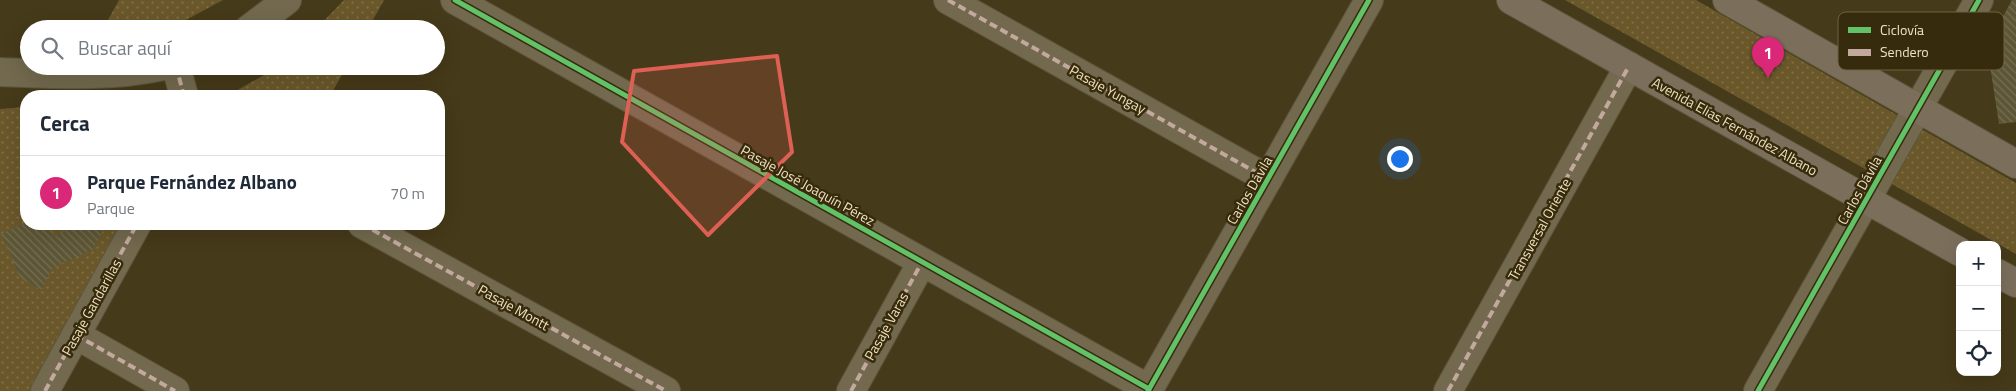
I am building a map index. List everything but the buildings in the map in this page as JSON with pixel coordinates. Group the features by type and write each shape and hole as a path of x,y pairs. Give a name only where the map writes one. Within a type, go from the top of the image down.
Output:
{"main road":[{"name":"Avenida Elías Fernández Albano","path":"1511,0 1956,250"},
{"path":"1727,0 1838,63"},
{"path":"1851,70 2016,164"},
{"path":"2001,275 2016,284"}],"street":[{"path":"261,20 287,0"},
{"name":"Pasaje José Joaquín Pérez","path":"455,0 1148,390"},
{"name":"Pasaje Yungay","path":"948,0 1268,179"},
{"name":"Carlos Dávila","path":"1148,390 1369,0"},
{"name":"Carlos Dávila","path":"1972,12 1979,0"},
{"name":"Transversal Oriente","path":"1448,391 1629,66"},
{"name":"Carlos Dávila","path":"1758,391 1939,70"},
{"path":"0,72 20,73"},
{"path":"178,75 182,90"},
{"name":"Pasaje Gandarillas","path":"45,391 134,230"},
{"name":"Pasaje Montt","path":"373,230 666,391"},
{"name":"Pasaje Varas","path":"851,391 922,262"},
{"path":"76,335 175,391"}],"highlighted area":[{"path":"777,56 792,152 708,235 622,142 634,71"}],"shaded area":[{"path":"119,0 223,0 186,20 108,20"},
{"path":"344,0 384,0 373,20 325,20"},
{"path":"1565,0 1696,0 2016,183 2016,254 2001,246 2001,241 1993,241"},
{"path":"264,75 342,75 333,90 238,90"},
{"path":"20,107 20,230 122,230 33,391 0,391 0,109"}],"marked path":[{"path":"948,0 1268,179"},
{"path":"1448,391 1629,66"},
{"path":"178,75 182,90"},
{"path":"45,391 134,230"},
{"path":"373,230 666,391"},
{"path":"851,391 922,262"},
{"path":"76,335 175,391"}],"cycle path":[{"path":"455,0 1149,389"},
{"path":"1148,391 1369,0"},
{"path":"1972,12 1979,0"},
{"path":"1758,391 1939,70"}],"place":[{"name":"Parque Fernández Albano","path":"1768,78"}]}
